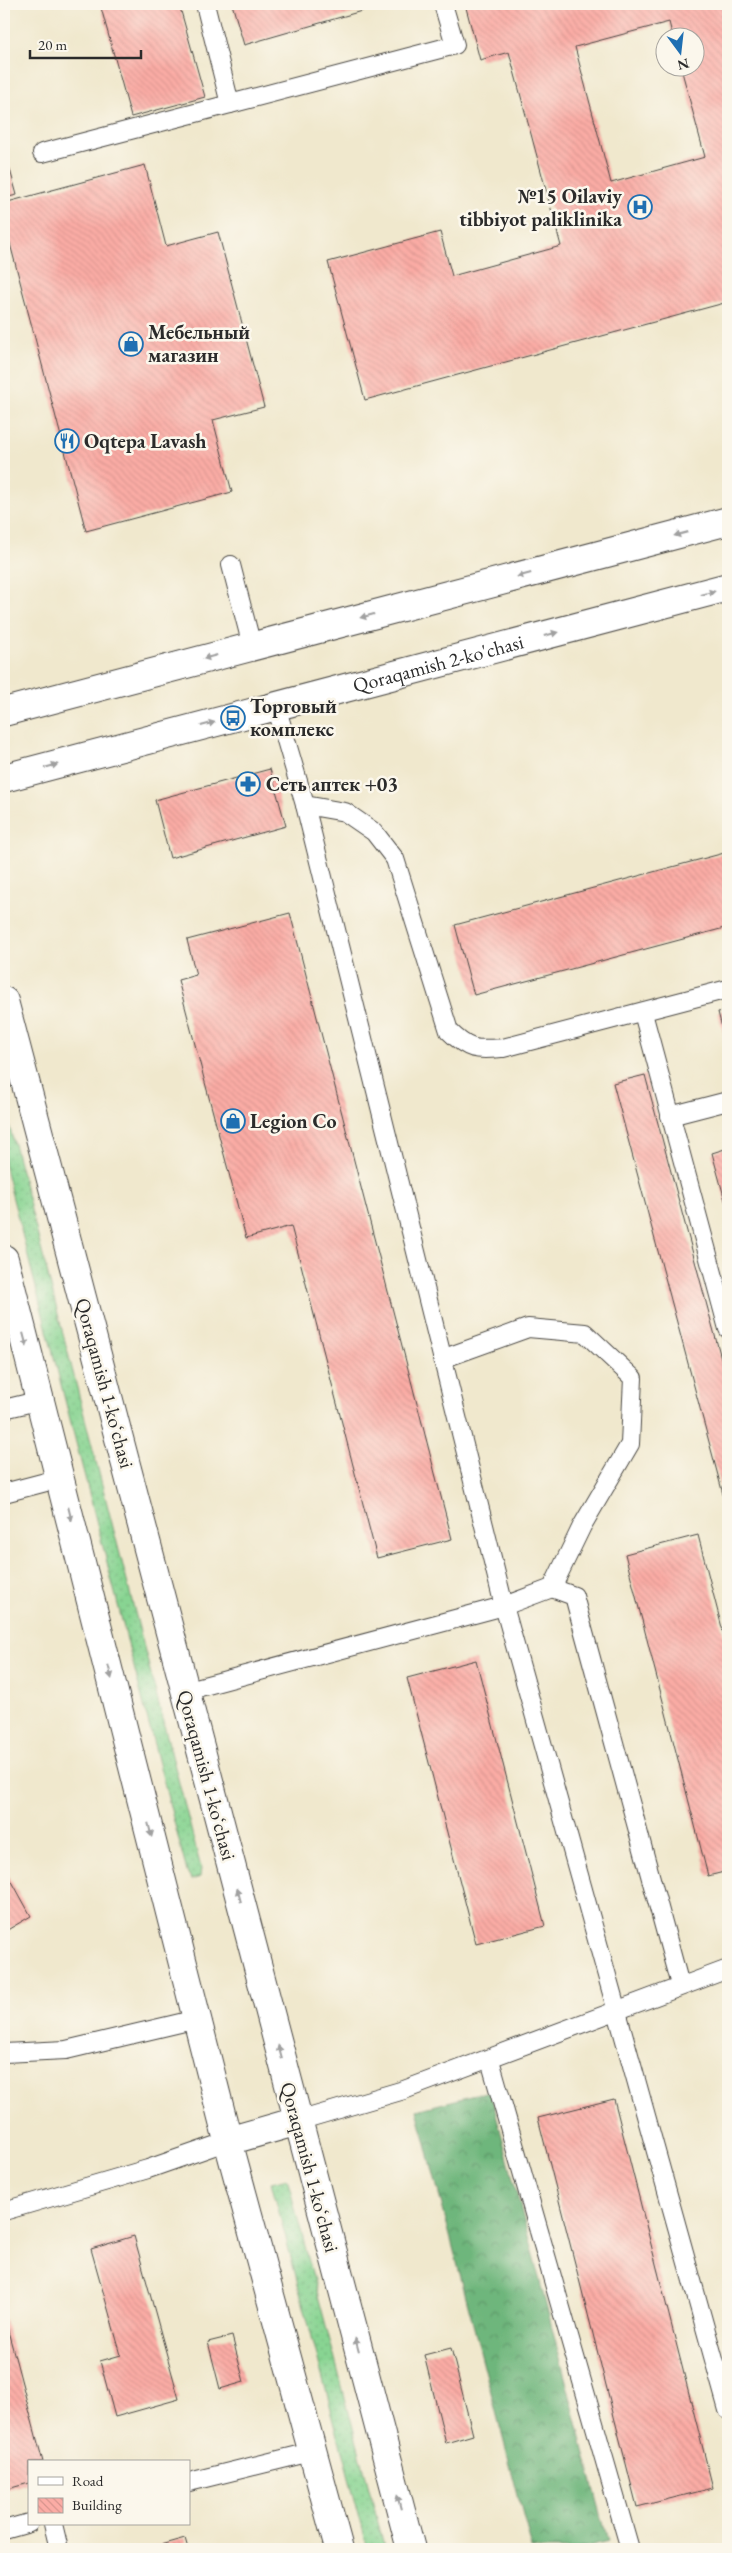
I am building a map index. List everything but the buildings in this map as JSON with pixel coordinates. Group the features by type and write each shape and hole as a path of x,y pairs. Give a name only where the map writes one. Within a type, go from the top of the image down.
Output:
{"main road":[{"path":"4,712 728,521"},
{"name":"Qoraqamish 2-ko'chasi","path":"4,778 728,587"},
{"name":"Qoraqamish 1-koʻchasi","path":"4,1001 411,2549"},
{"path":"4,1259 228,2141 311,2452 339,2549"},
{"path":"228,2141 298,2121"}],"lane":[{"path":"205,4 230,104"},
{"path":"42,153 455,45 443,4"},
{"path":"232,565 252,646"},
{"path":"276,706 305,805 504,1606 728,2410"},
{"path":"305,805 344,812 374,832 395,859 449,1031 463,1044 476,1050 503,1048 643,1013 728,989"},
{"path":"643,1013 728,1329"},
{"path":"670,1116 728,1101"},
{"path":"442,1359 528,1328 585,1333 633,1378 630,1444 582,1526 552,1588"},
{"path":"4,1409 41,1400"},
{"path":"4,1493 61,1478"},
{"path":"185,1691 504,1606 552,1588 574,1596 680,1985"},
{"path":"298,2121 404,2090 490,2060 728,1968"},
{"path":"4,2053 66,2050 197,2019"},
{"path":"490,2060 630,2549"},
{"path":"4,2212 148,2169 228,2141"},
{"path":"190,2482 311,2452"},
{"path":"4,2530 28,2523"},
{"path":"53,2526 59,2549"}],"green space":[{"path":"4,1105 201,1868 200,1877 192,1880 187,1872 4,1164"},
{"path":"490,2091 608,2541 578,2549 532,2549 417,2110"},
{"path":"287,2178 385,2549 368,2549 271,2182"}],"place":[{"name":"№15 Oilaviy tibbiyot paliklinika","path":"640,207"},
{"name":"Мебельный магазин","path":"131,344"},
{"name":"Oqtepa Lavash","path":"67,441"},
{"name":"Торговый комплекс","path":"233,718"},
{"name":"Сеть аптек +03","path":"248,784"},
{"name":"Legion Co","path":"233,1121"}]}
